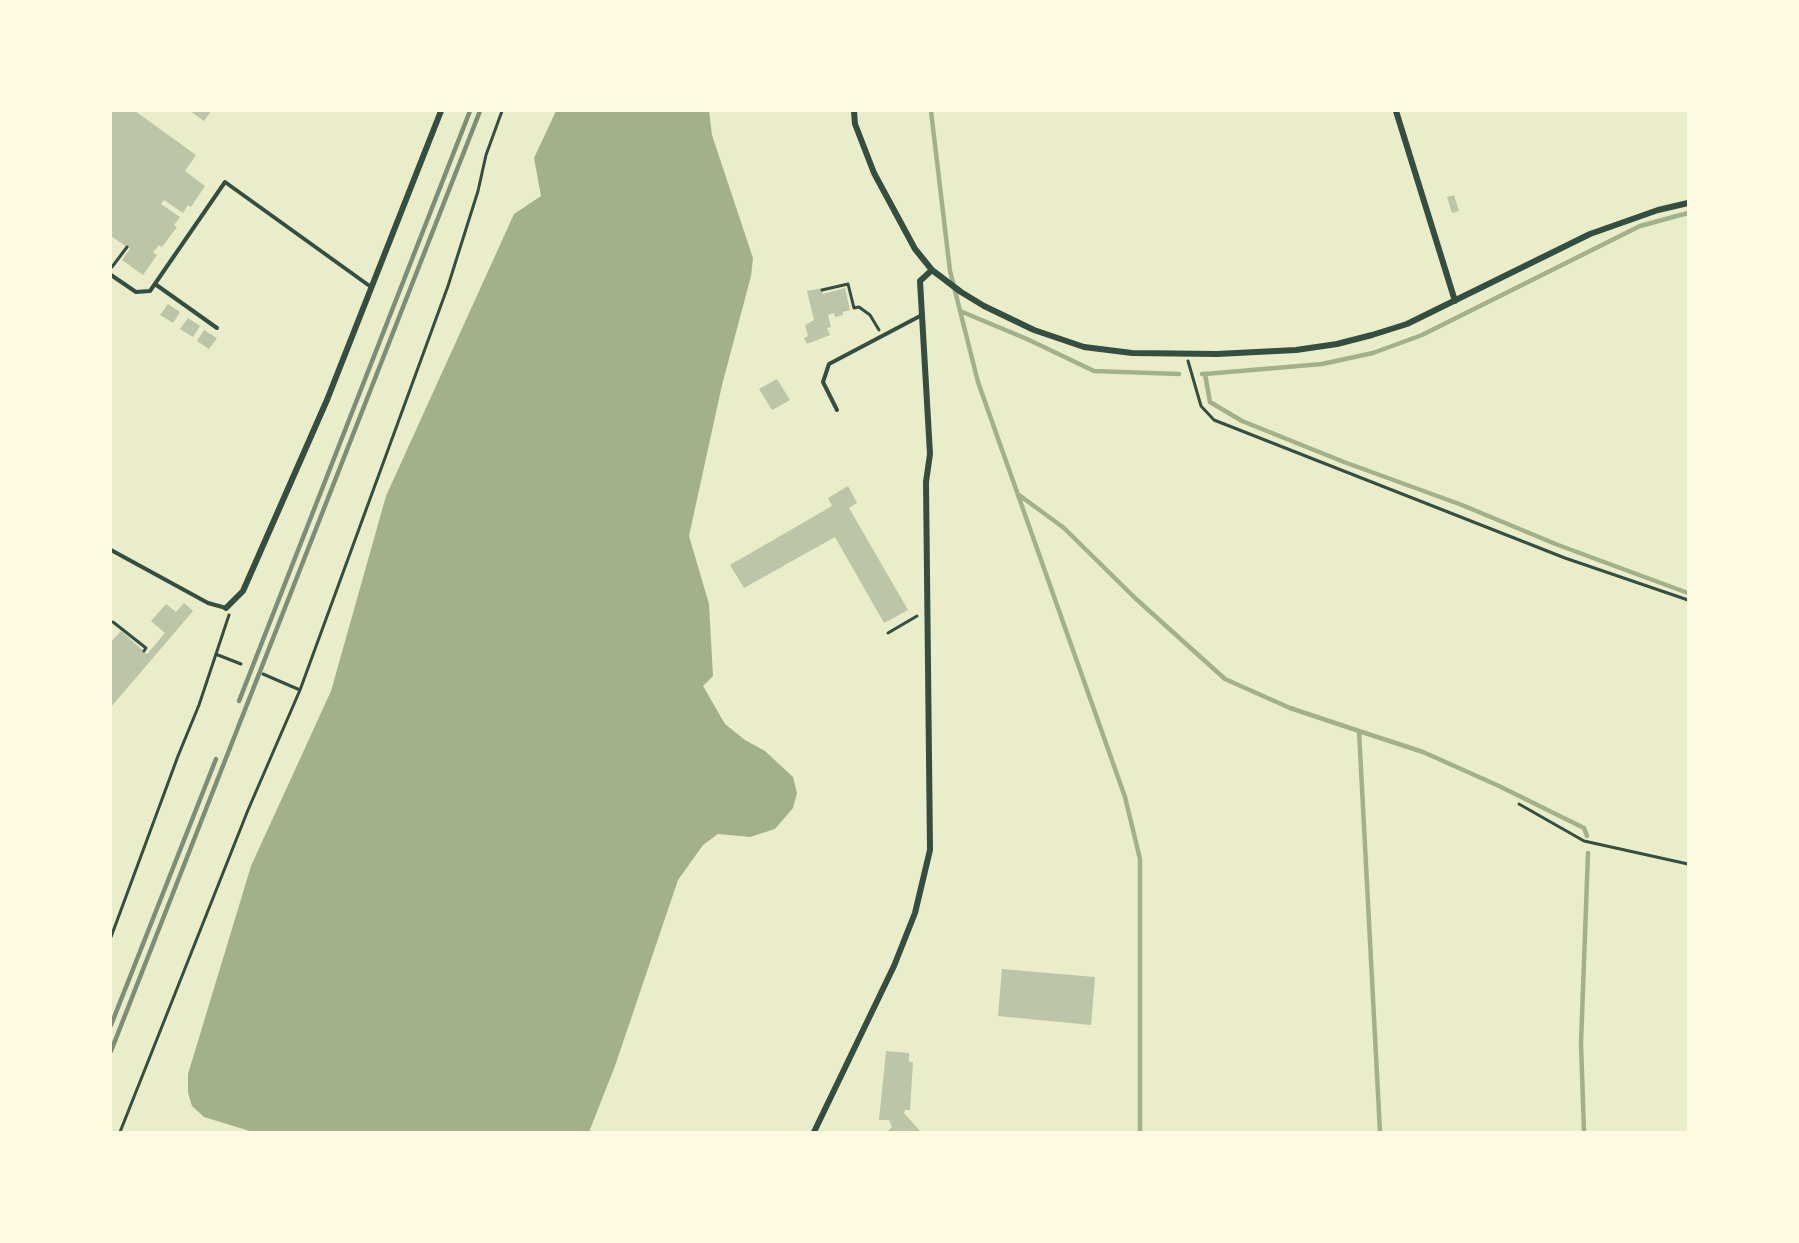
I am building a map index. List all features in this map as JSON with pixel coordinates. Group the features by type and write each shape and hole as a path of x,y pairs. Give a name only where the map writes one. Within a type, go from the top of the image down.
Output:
{"street":[{"path":"226,608 243,591 327,400 441,111"},
{"path":"854,111 855,124 874,173 915,249 932,270 984,306 1034,330 1084,347 1132,353 1217,354 1296,350 1337,344 1407,324 1590,234 1658,210 1688,203"},
{"path":"1396,111 1455,301"},
{"path":"814,1132 894,966 915,912 930,850 926,482 930,454 920,281 932,270"}],"lane":[{"path":"111,275 136,292 150,291 225,182 371,287"},
{"path":"154,284 218,328"},
{"path":"837,410 823,382 829,364 923,315"},
{"path":"111,550 208,603 226,608"}],"path":[{"path":"120,1132 248,810 300,690 448,286 478,191 486,155 502,111"},
{"path":"111,270 127,247"},
{"path":"822,290 848,284 854,308 859,307 873,319"},
{"path":"1187,354 1201,406 1214,420 1565,558 1688,600"},
{"path":"111,937 218,655 230,617 226,608"},
{"path":"888,633 908,621"},
{"path":"113,622 146,648 144,651"},
{"path":"218,655 241,664"},
{"path":"263,674 300,690"},
{"path":"1519,804 1584,841 1688,864"}],"shaded area":[{"path":"556,111 709,111 712,135 753,258 751,276 722,385 689,536 709,604 713,676 703,686 725,724 745,740 765,751 793,777 797,793 793,808 775,829 750,837 718,834 703,845 678,880 615,1066 589,1132 253,1132 204,1117 192,1106 188,1093 188,1074 251,866 331,691 386,496 514,214 541,196 534,158"}],"building":[{"path":"111,111 135,111 196,155 185,171 205,186 191,207 188,205 183,213 164,200 161,204 180,217 174,225 177,227 162,247 159,245 153,252 157,255 143,275 122,260 130,249 111,236"},
{"path":"190,111 211,111 204,121"},
{"path":"1454,195 1459,211 1452,213 1447,197"},
{"path":"822,288 823,294 845,288 850,310 835,317 834,313 828,315 831,327 827,328 830,335 807,344 804,338 808,336 805,325 814,320 807,291"},
{"path":"168,304 180,312 173,323 160,315"},
{"path":"188,318 200,326 193,337 180,329"},
{"path":"204,330 217,338 209,349 197,341"},
{"path":"777,379 790,400 772,410 759,389"},
{"path":"848,486 857,503 849,508 908,610 884,623 835,537 744,588 730,565 832,506 828,498"},
{"path":"184,603 193,611 111,707 111,642 121,631 147,654 165,633 151,621 166,604 176,612"},
{"path":"1002,969 1095,977 1091,1025 998,1016"},
{"path":"886,1051 909,1053 909,1062 913,1062 910,1110 905,1110 904,1113 921,1132 889,1132 892,1127 889,1120 879,1120"}],"waterway":[{"path":"931,111 950,271 978,382 1125,797 1140,859 1140,1132"},
{"path":"1205,374 1322,364 1373,353 1422,335 1640,226 1688,213"},
{"path":"960,311 1027,339 1094,371 1179,374"},
{"path":"1202,374 1205,374 1210,402 1242,421 1344,462 1462,505 1558,545 1688,593"},
{"path":"1019,495 1064,528 1135,598 1225,679 1290,708 1359,731 1380,1132"},
{"path":"1359,731 1423,752 1499,786 1584,828 1587,836"},
{"path":"1584,1132 1581,1043 1588,853"}],"railway":[{"path":"239,701 470,111"},
{"path":"111,1051 480,111"},
{"path":"111,1025 216,759"}]}
